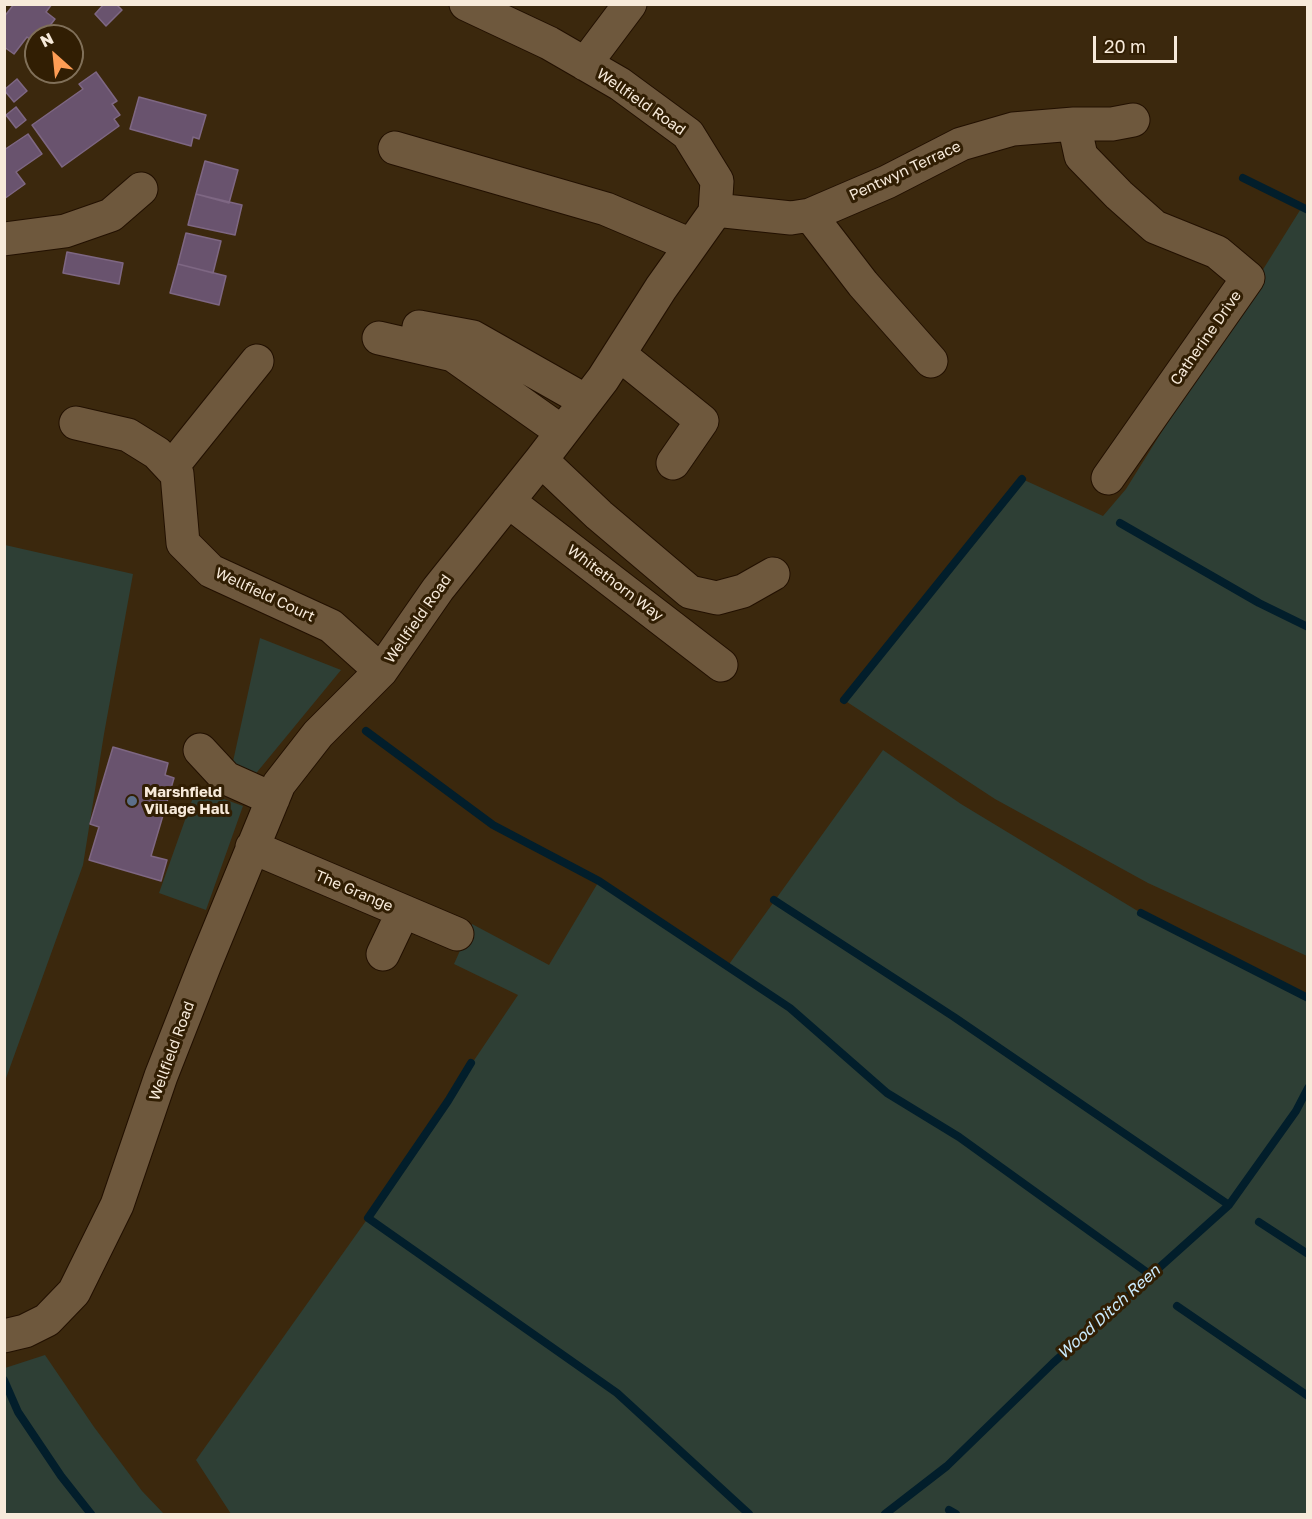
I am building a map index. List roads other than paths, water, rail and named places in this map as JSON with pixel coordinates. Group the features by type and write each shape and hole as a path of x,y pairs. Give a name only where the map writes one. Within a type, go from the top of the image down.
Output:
{"street":[{"name":"Wellfield Road","path":"4,1336 25,1331 47,1320 74,1292 117,1205 161,1077 279,784 318,734 381,671 438,589 586,401 619,354 660,288 715,210 717,181 688,134 620,84 549,43 466,4"},
{"path":"585,64 630,4"},
{"name":"Pentwyn Terrace","path":"715,210 791,218 810,215 887,182 961,144 1013,129 1074,124 1112,124 1133,120"},
{"name":"Catherine Drive","path":"1074,124 1082,156 1119,195 1155,227 1217,252 1248,278 1108,478"},
{"path":"395,148 606,209 691,245"},
{"path":"4,238 64,231 111,215 141,189"},
{"path":"810,215 863,284 931,361"},
{"path":"411,325 473,337 586,401"},
{"path":"379,338 453,355 562,432"},
{"path":"619,354 702,422 673,463"},
{"path":"76,423 128,435 157,453 171,468 257,361"},
{"path":"541,460 671,579 690,592 717,598 744,591 774,574"},
{"name":"Wellfield Court","path":"171,468 177,474 183,543 211,571 331,626 381,671"},
{"name":"Whitethorn Way","path":"508,501 721,665"},
{"path":"200,750 226,778 273,799"},
{"name":"The Grange","path":"252,847 457,934"},
{"path":"383,954 403,912"}],"waterway":[{"path":"1243,178 1308,210"},
{"path":"844,700 1022,479"},
{"path":"1120,523 1259,603 1308,627"},
{"path":"366,731 493,825 599,881 790,1008 887,1093 959,1137 1152,1276"},
{"path":"774,900 954,1017 1229,1205"},
{"path":"1141,913 1308,998"},
{"path":"471,1063 448,1101 368,1218 617,1393 749,1514"},
{"name":"Wood Ditch Reen","path":"885,1514 947,1466 1053,1363 1229,1205 1296,1111 1308,1088"},
{"path":"1259,1222 1308,1254"},
{"path":"1177,1306 1308,1396"},
{"path":"4,1380 18,1412 61,1476 91,1514"},
{"path":"949,1510 956,1514"}],"place":[{"name":"Marshfield Village Hall","path":"132,801"}]}
